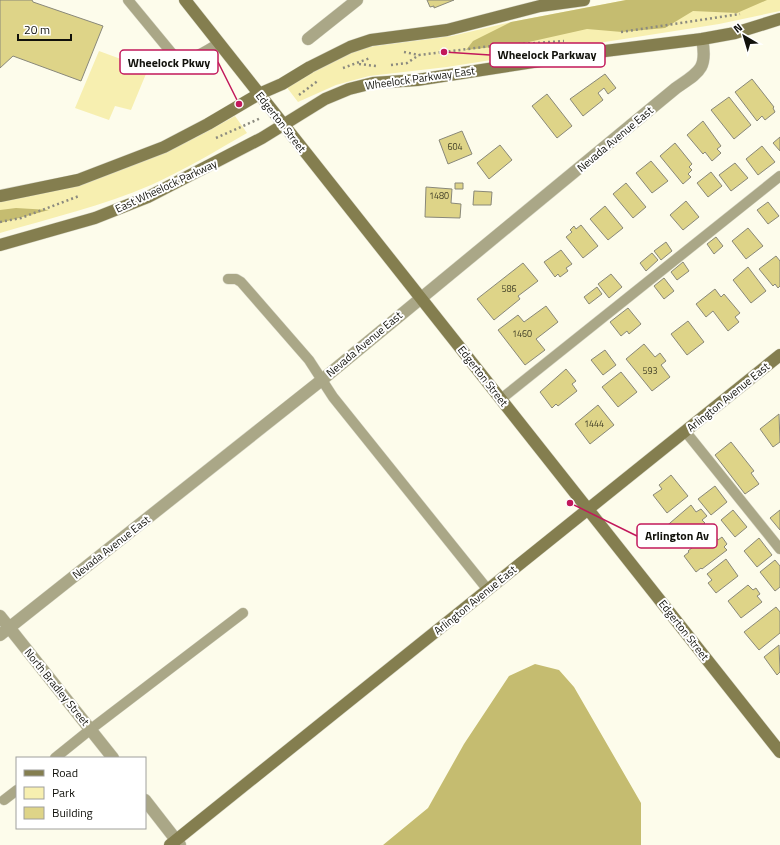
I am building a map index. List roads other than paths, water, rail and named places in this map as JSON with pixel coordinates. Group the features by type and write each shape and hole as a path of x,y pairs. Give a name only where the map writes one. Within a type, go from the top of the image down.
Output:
{"street":[{"name":"Edgerton Street","path":"185,0 420,299 780,752"},
{"path":"308,39 357,0"},
{"path":"0,196 78,180 164,147 335,54 371,40 447,30 540,6 584,0"},
{"name":"Wheelock Parkway East","path":"301,113 325,98 348,89 373,83 417,80 604,51 702,39 735,33 780,19"},
{"name":"Nevada Avenue East","path":"5,632 323,379 676,88 698,72 705,56 702,39"},
{"name":"East Wheelock Parkway","path":"0,245 95,218 148,197 198,173 284,125 301,113"},
{"name":"Arlington Avenue East","path":"175,844 780,355"},
{"name":"North Bradley Street","path":"0,616 5,632 90,729 112,757"},
{"path":"146,801 175,844"}],"lane":[{"path":"128,0 175,57 184,59 194,58 219,43"},
{"path":"500,399 780,176"},
{"path":"228,279 236,279 248,289 309,360 323,379 333,397 488,590"},
{"path":"685,431 780,549"},
{"path":"56,757 90,729 243,613"},
{"path":"4,800 16,791"}],"place":[{"name":"Wheelock Parkway","path":"444,52"},
{"name":"Wheelock Pkwy","path":"239,104"},
{"name":"Arlington Av","path":"570,503"}]}
